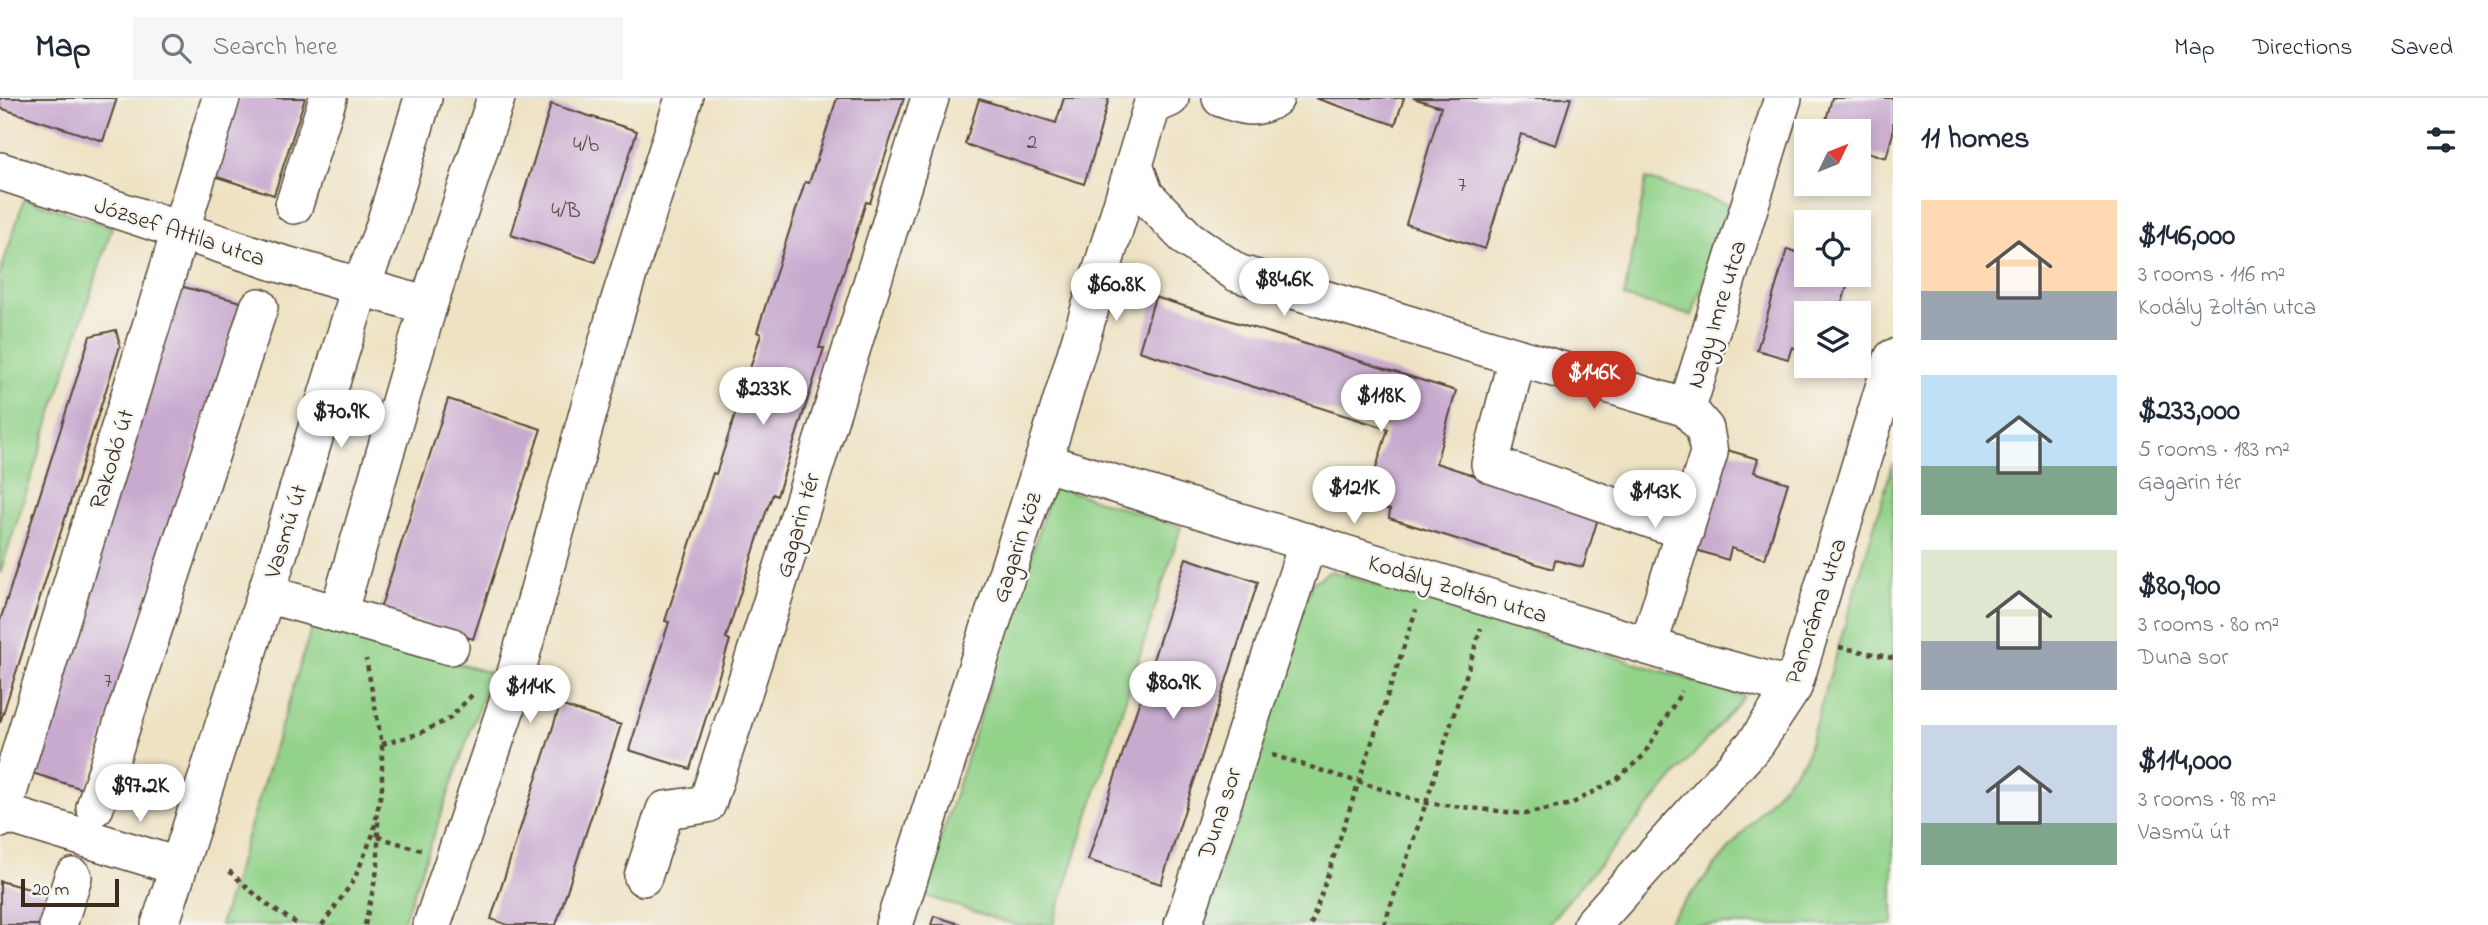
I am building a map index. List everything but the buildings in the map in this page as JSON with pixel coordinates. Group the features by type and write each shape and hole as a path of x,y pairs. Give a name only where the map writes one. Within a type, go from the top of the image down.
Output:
{"street":[{"name":"Rakodó út","path":"1,815 221,98"},
{"path":"295,205 328,98"},
{"name":"Vasmű út","path":"160,925 360,288 383,231 423,98"},
{"path":"338,614 428,306 496,98"},
{"path":"432,925 514,681 616,312 684,98"},
{"name":"Gagarin tér","path":"643,877 665,810 707,804 781,579 808,483 930,98"},
{"path":"1170,98 1153,106 1135,168 1145,195 1188,239 1237,273 1687,408"},
{"path":"1221,98 1244,106 1264,105 1275,98"},
{"name":"Nagy Imre utca","path":"1648,646 1709,453 1705,429 1687,408 1783,98"},
{"name":"Gagarin köz","path":"894,925 1135,168"},
{"name":"József Attila utca","path":"0,171 181,232 360,288 428,306"},
{"path":"95,807 259,307"},
{"path":"1517,358 1490,464 1685,531"},
{"name":"Panoráma utca","path":"1592,925 1756,743 1793,688 1893,358"},
{"name":"Kodály Zoltán utca","path":"1043,462 1793,688"},
{"name":"Duna sor","path":"1183,925 1308,542"},
{"path":"266,594 450,646"},
{"path":"1,815 177,866"},
{"path":"58,925 73,877"}],"path":[{"path":"1311,925 1419,599"},
{"path":"1384,925 1426,803 1484,618"},
{"path":"1807,640 1893,658"},
{"path":"322,925 354,880 373,835 382,787 382,744 364,650"},
{"path":"1241,746 1426,803 1525,814 1571,804 1616,779 1643,756 1670,714 1697,661"},
{"path":"382,744 418,734 450,719 473,693 483,675 514,681"},
{"path":"365,925 378,866 378,808"},
{"path":"378,836 427,852"},
{"path":"229,872 266,904 299,925"}],"green space":[{"path":"1646,179 1729,205 1692,316 1624,297"},
{"path":"24,199 112,227 0,574 0,274"},
{"path":"1893,463 1893,925 1665,925 1805,759"},
{"path":"1053,486 1181,527 1053,925 1015,925 923,895"},
{"path":"1331,571 1744,696 1547,925 1200,925 1312,583"},
{"path":"313,623 491,673 402,925 220,925"}]}
